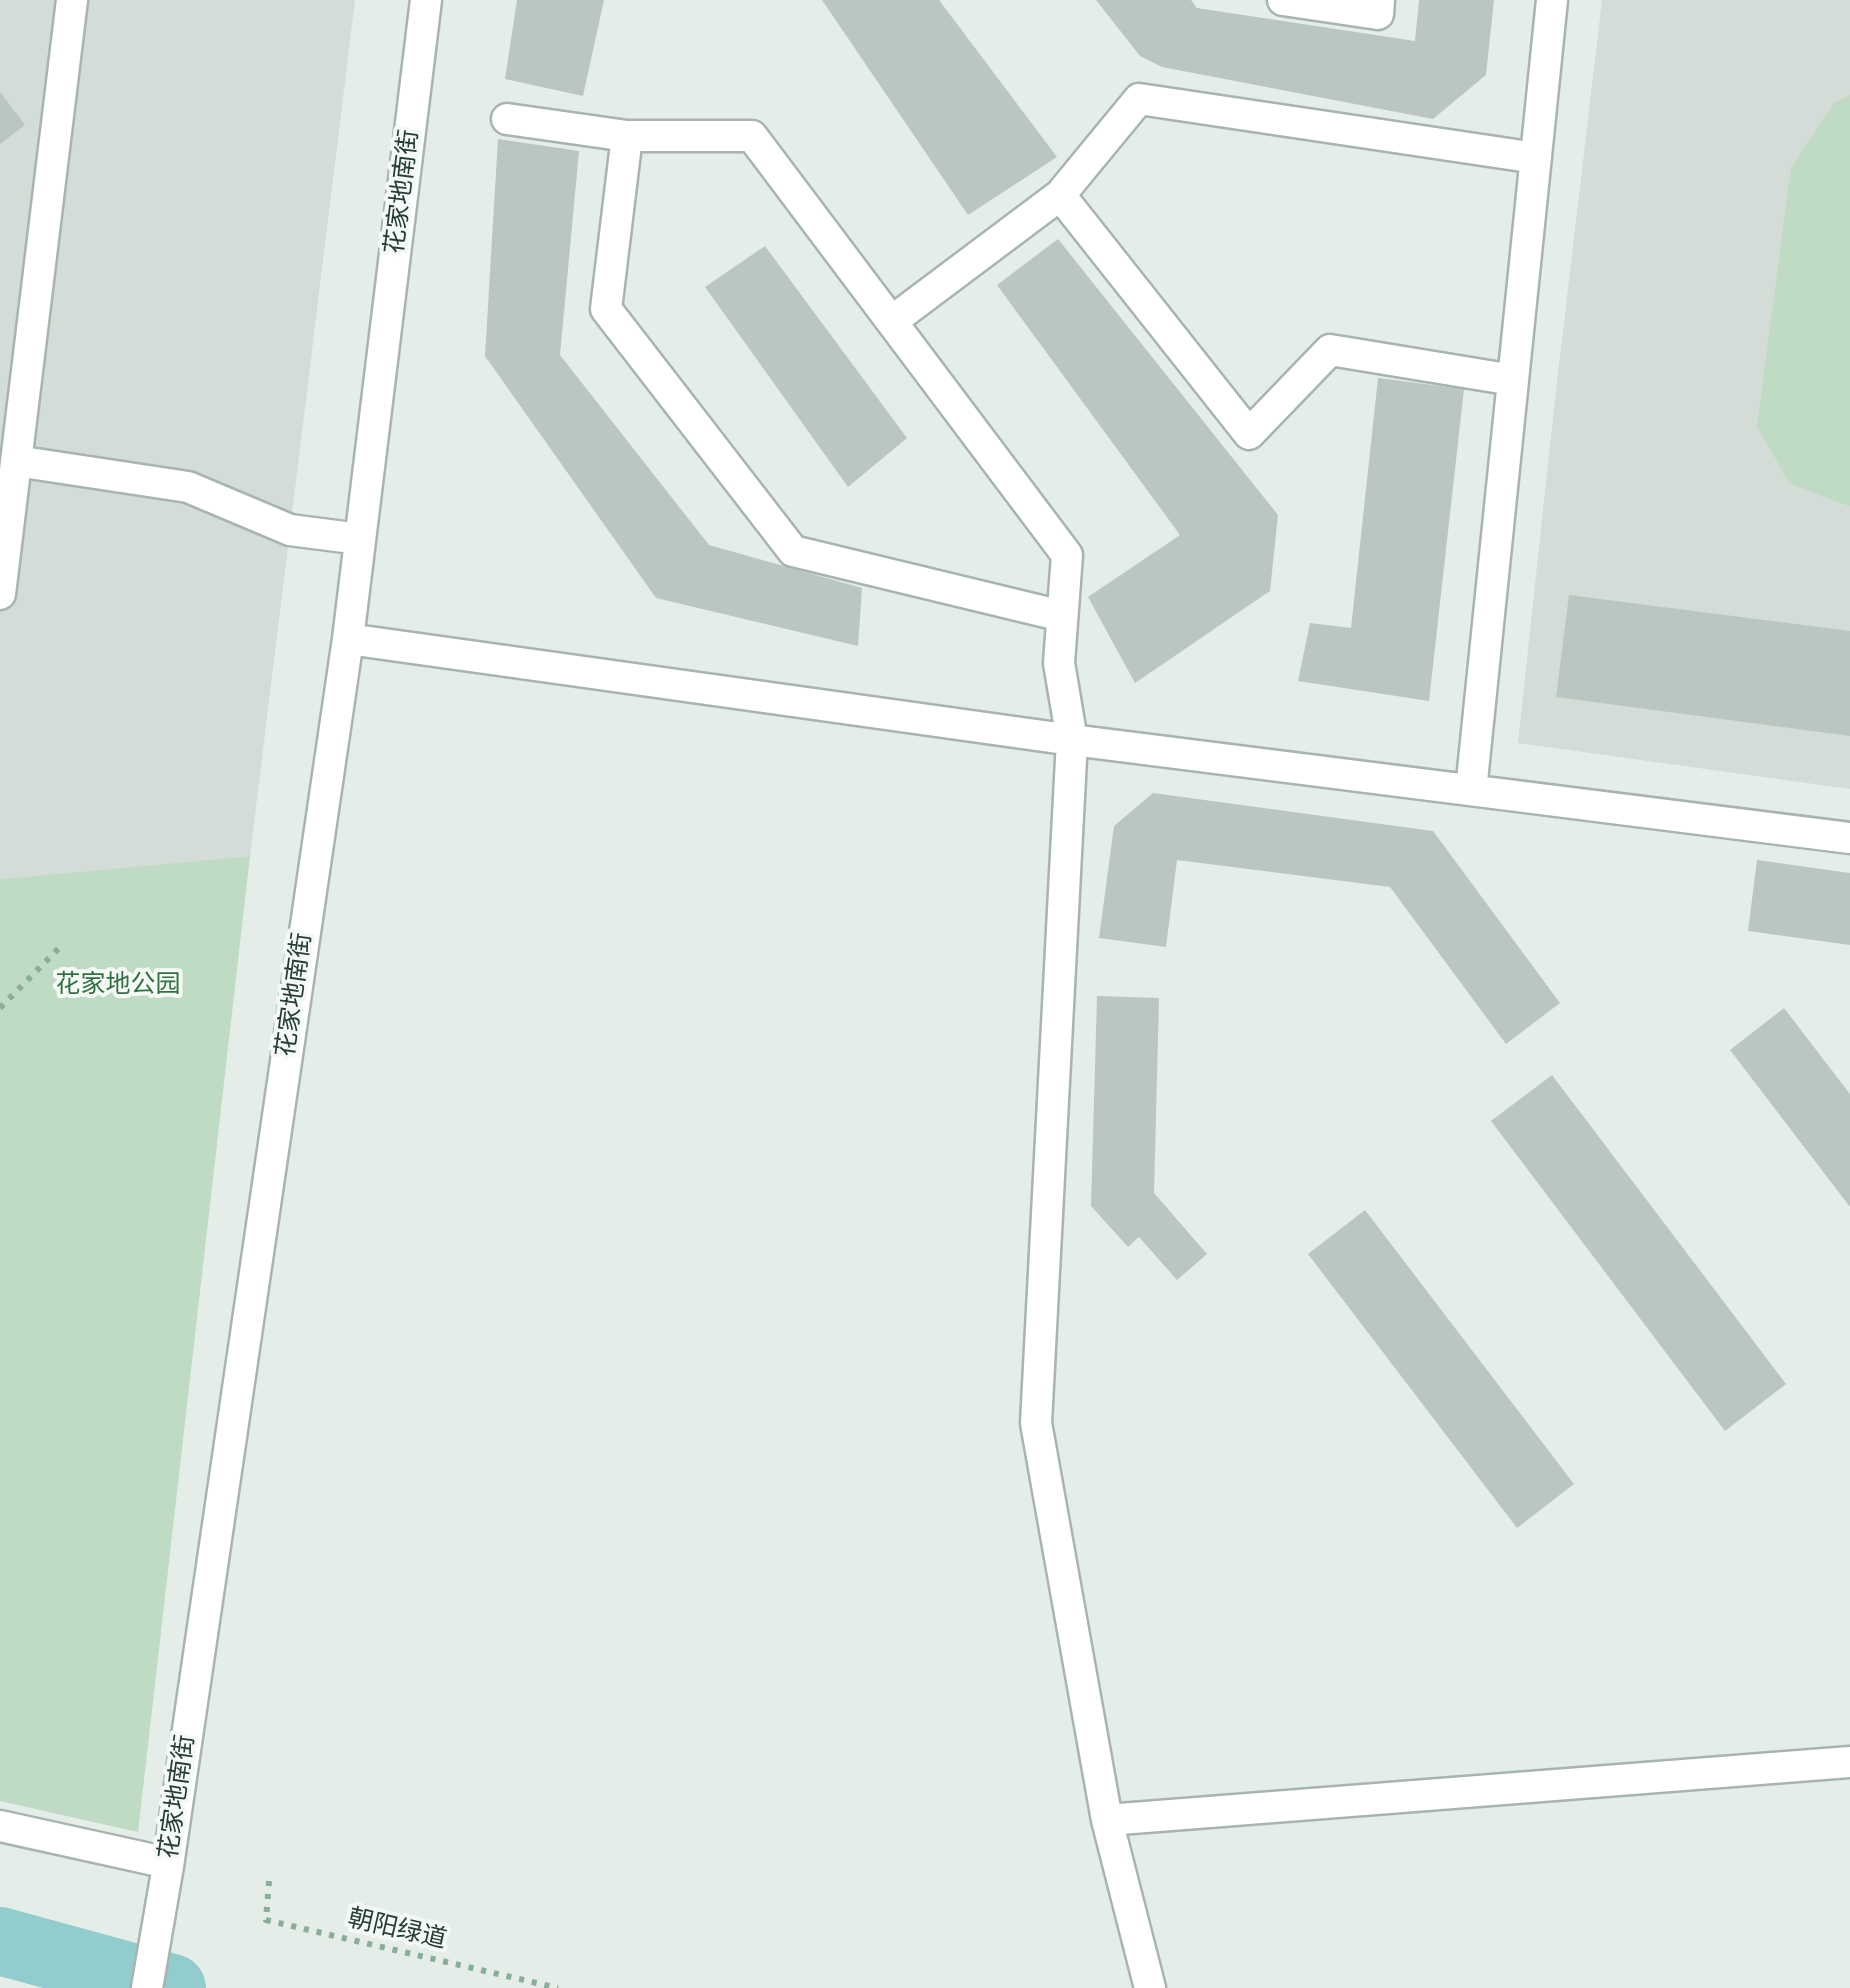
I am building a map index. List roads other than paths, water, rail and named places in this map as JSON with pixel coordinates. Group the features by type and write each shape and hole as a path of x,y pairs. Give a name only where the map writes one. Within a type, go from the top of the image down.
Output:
{"street":[{"path":"0,594 72,0"},
{"name":"花家地南街","path":"147,1988 348,638 426,0"},
{"path":"1283,0 1378,14 1379,0"},
{"path":"1471,790 1552,0"},
{"path":"892,322 1060,195 1139,99 1536,158"},
{"path":"507,119 627,136 752,136 1067,555 1059,664 1072,740 1036,1423 1108,1820 1150,1988"},
{"path":"627,136 606,310 793,552 1062,616"},
{"path":"1060,195 1249,434 1330,350 1513,380"},
{"path":"16,462 188,487 290,530 360,539"},
{"path":"348,638 1072,740 1850,838"},
{"path":"1108,1820 1850,1762"},
{"path":"0,1826 168,1864"}],"waterway":[{"path":"0,1941 172,1988"}],"park label":[{"name":"花家地公园","path":"118,985"}]}
